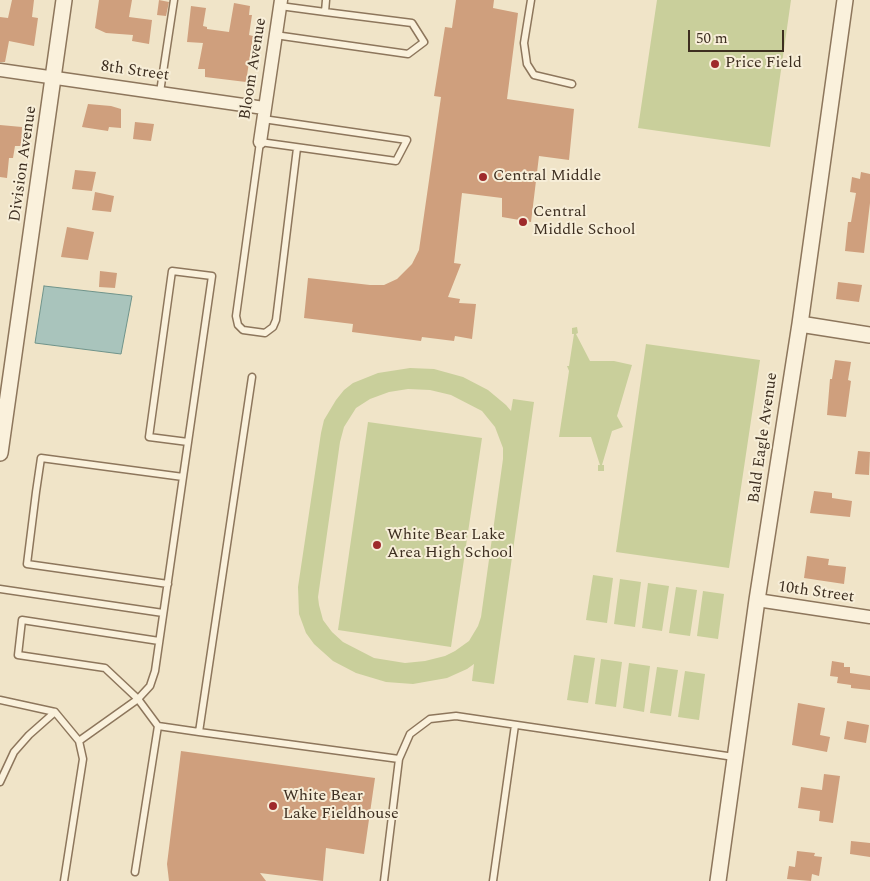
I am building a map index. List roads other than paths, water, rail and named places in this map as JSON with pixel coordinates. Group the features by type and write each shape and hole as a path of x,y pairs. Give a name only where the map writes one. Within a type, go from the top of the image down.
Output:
{"street":[{"name":"Division Avenue","path":"0,452 64,0"},
{"name":"Bald Eagle Avenue","path":"718,881 800,324 845,0"},
{"name":"Bloom Avenue","path":"260,142 280,3"},
{"name":"8th Street","path":"0,70 160,92 264,113"},
{"path":"800,324 870,335"},
{"name":"10th Street","path":"758,600 870,617"}],"lane":[{"path":"160,92 174,0"},
{"path":"325,12 326,0"},
{"path":"531,0 524,43 527,64 534,75 572,84"},
{"path":"275,35 408,54 424,42 412,23 325,12 280,3"},
{"path":"264,113 407,140 396,161 260,142 236,316 238,324 243,330 265,333 273,327 276,320 296,148"},
{"path":"79,741 138,699 150,686 155,671 212,276 172,271 149,436 188,442"},
{"path":"199,732 252,377"},
{"path":"168,584 27,564 41,458 183,477"},
{"path":"0,589 163,612"},
{"path":"159,641 22,620 18,655 105,668 138,699 158,726 399,760"},
{"path":"0,700 55,712 79,741 83,759 64,881"},
{"path":"0,782 14,752 29,735 55,712"},
{"path":"384,881 399,760 410,734 430,720 456,716 735,757"},
{"path":"492,881 515,725"},
{"path":"135,872 158,726"}],"water":[{"path":"44,286 132,296 121,354 35,343"}],"place":[{"name":"Price Field","path":"715,64"},
{"name":"Central Middle","path":"483,177"},
{"name":"Central Middle School","path":"523,222"},
{"name":"White Bear Lake Area High School","path":"377,545"},
{"name":"White Bear Lake Fieldhouse","path":"273,806"}]}
